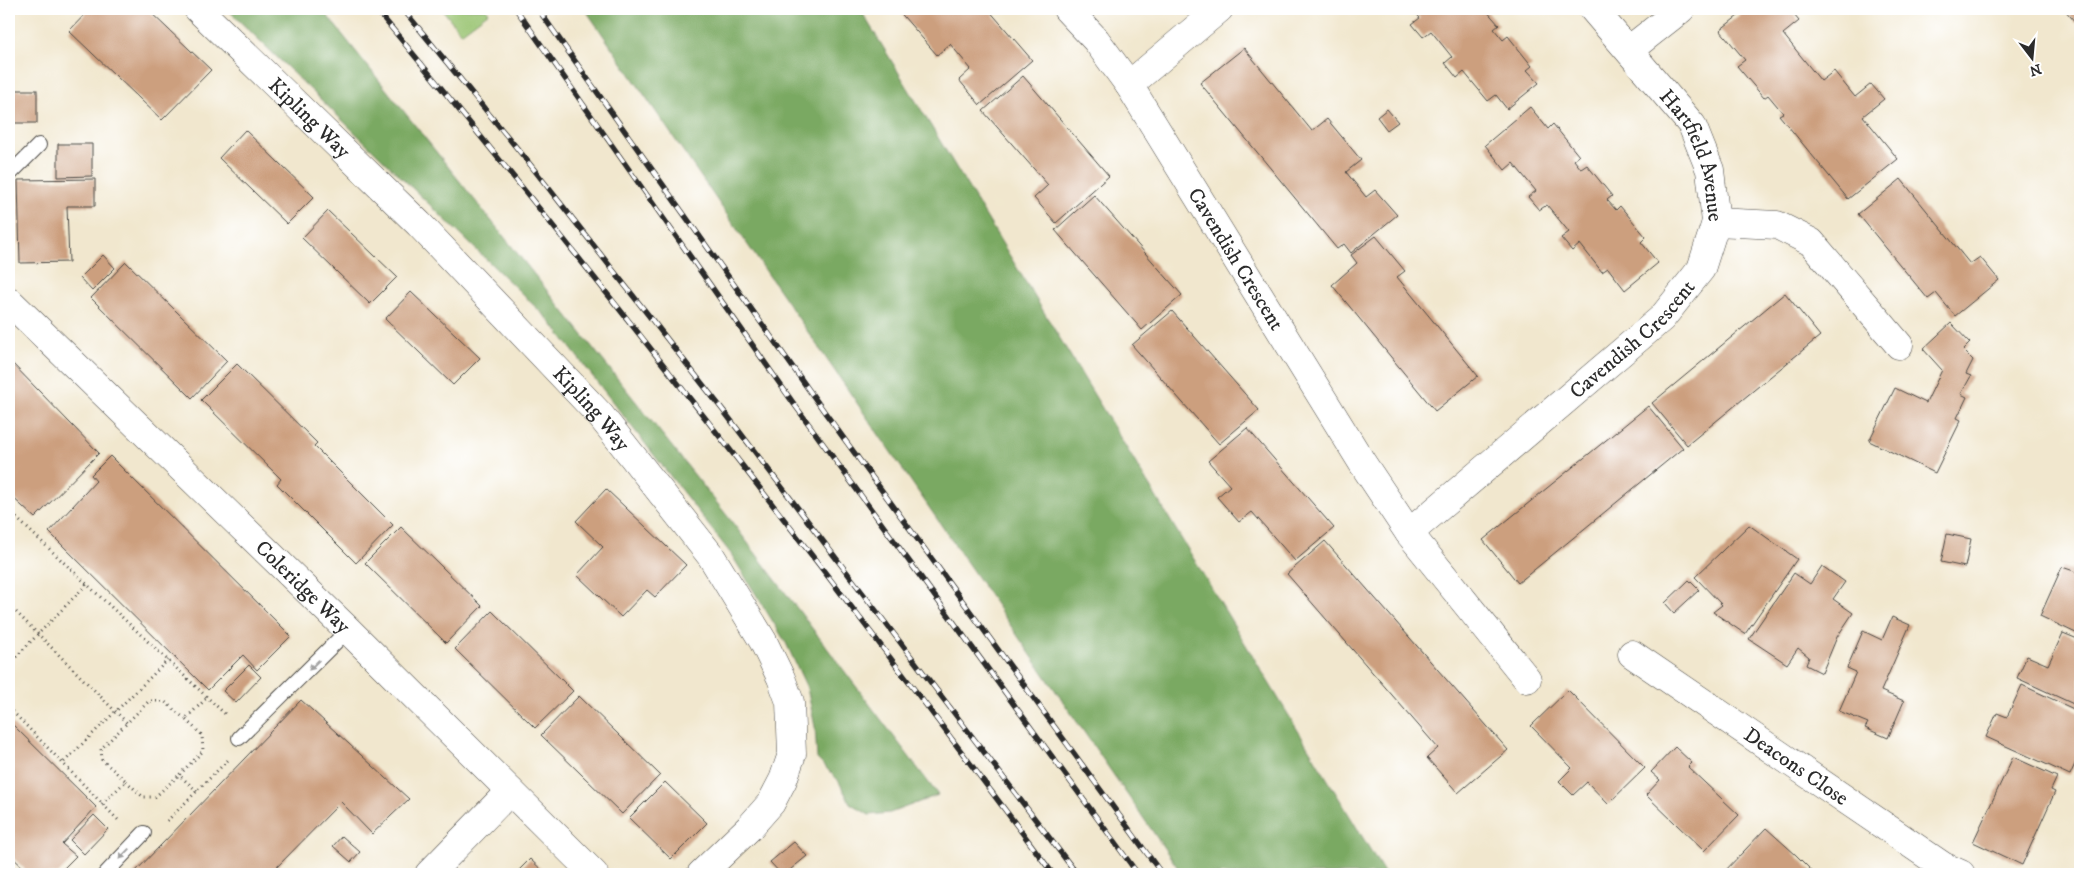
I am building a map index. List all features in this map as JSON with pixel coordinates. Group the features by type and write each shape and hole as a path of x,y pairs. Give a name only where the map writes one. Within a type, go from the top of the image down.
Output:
{"street":[{"name":"Kipling Way","path":"198,9 419,224 600,415 711,556 762,642 781,678 790,702 792,754 783,780 771,803 749,828 701,874"},
{"name":"Cavendish Crescent","path":"1067,9 1096,40 1129,85 1363,464 1409,533 1527,679"},
{"path":"1129,85 1219,9"},
{"name":"Hartfield Avenue","path":"1593,9 1692,124 1710,170 1716,222 1778,226 1811,242 1898,345"},
{"path":"1629,50 1681,9"},
{"name":"Cavendish Crescent","path":"1409,533 1662,318 1701,269 1716,222"},
{"name":"Coleridge Way","path":"9,301 348,630 594,874"},
{"name":"Deacons Close","path":"1632,654 1943,866 1961,874"},
{"path":"429,874 510,791"}],"lane":[{"path":"9,175 39,145"},
{"path":"239,738 348,630"},
{"path":"105,874 144,833"}],"path":[{"path":"9,510 230,718"},
{"path":"9,664 87,584"},
{"path":"9,605 127,723"},
{"path":"64,762 168,660"},
{"path":"185,719 208,697"},
{"path":"149,701 164,701 202,735 203,751 155,797 143,797 102,760 101,749 127,723 149,701"},
{"path":"9,708 125,826"},
{"path":"179,775 197,791"},
{"path":"102,804 126,781"}],"green space":[{"path":"227,9 322,9 729,518 938,795 890,813 869,815 850,803 838,780 817,759 815,727 807,688 786,643 731,554 548,319"},
{"path":"442,9 486,9 489,12 461,33"},
{"path":"585,9 860,9 1385,874 1182,874"}],"building":[{"path":"90,9 147,9 211,70 162,120 69,31"},
{"path":"897,9 988,9 1032,60 980,105 959,80 971,69 950,44 937,55"},
{"path":"1412,9 1485,9 1499,25 1494,29 1503,40 1508,36 1532,66 1527,70 1539,83 1507,109 1496,95 1488,101 1464,72 1457,78 1445,63 1452,57 1431,31 1423,37 1412,24 1420,18"},
{"path":"1747,9 1789,9 1799,21 1783,34 1821,81 1834,71 1855,97 1871,84 1884,99 1863,116 1898,159 1848,199 1779,115 1783,113 1768,95 1764,98 1737,66 1745,60 1720,30"},
{"path":"2064,9 2080,9 2080,20 2076,23"},
{"path":"1244,48 1312,131 1327,119 1361,160 1346,172 1366,197 1375,190 1397,215 1351,253 1344,244 1337,249 1200,83"},
{"path":"1023,76 1109,176 1056,223 1034,198 1048,185 983,111"},
{"path":"9,90 37,90 37,123 9,123"},
{"path":"1530,107 1548,129 1553,124 1579,156 1574,160 1581,169 1587,165 1612,196 1607,200 1616,210 1620,206 1646,237 1641,242 1658,263 1625,290 1608,268 1602,272 1580,244 1572,251 1561,238 1569,232 1547,205 1539,210 1528,197 1536,191 1513,163 1505,170 1485,145"},
{"path":"1387,109 1398,122 1387,130 1377,117"},
{"path":"245,130 314,197 287,224 219,158"},
{"path":"58,144 92,144 92,176 58,177"},
{"path":"95,179 95,206 67,206 69,262 20,263 18,180"},
{"path":"1901,179 1970,264 1980,257 1999,280 1955,316 1936,293 1928,299 1858,214"},
{"path":"1094,195 1182,295 1142,330 1055,230"},
{"path":"328,211 397,277 370,304 302,238"},
{"path":"1376,236 1405,271 1397,277 1478,376 1435,411 1332,285 1357,263 1351,255"},
{"path":"103,255 115,268 92,291 80,278"},
{"path":"126,262 227,361 192,398 91,298"},
{"path":"411,292 480,358 453,385 385,319"},
{"path":"1785,293 1820,336 1687,445 1652,403"},
{"path":"1172,311 1259,410 1219,444 1132,345"},
{"path":"1951,323 1970,343 1963,350 1973,360 1966,374 1971,376 1961,394 1967,397 1957,418 1961,420 1935,473 1869,441 1895,388 1926,403 1942,370 1923,349"},
{"path":"9,360 99,453 35,518 9,494"},
{"path":"237,364 317,443 314,446 393,525 356,563 277,484 281,479 201,400"},
{"path":"1648,406 1683,448 1518,583 1483,540"},
{"path":"1247,428 1334,528 1295,561 1252,512 1239,522 1217,497 1230,486 1208,461"},
{"path":"110,456 291,636 257,670 243,655 208,690 49,532 96,481 91,475"},
{"path":"606,489 686,565 655,597 647,590 621,617 577,575 603,547 576,521"},
{"path":"1749,525 1797,559 1745,634 1713,612 1722,605 1695,577"},
{"path":"401,527 482,606 446,643 365,563"},
{"path":"1947,534 1971,539 1965,567 1941,562"},
{"path":"1325,541 1508,750 1458,793 1427,758 1438,748 1287,574"},
{"path":"1822,566 1845,582 1833,599 1853,613 1837,637 1822,673 1806,665 1809,657 1798,648 1787,664 1749,639 1794,573 1810,584"},
{"path":"2062,567 2080,573 2080,635 2040,616"},
{"path":"1689,580 1699,590 1674,613 1665,603"},
{"path":"492,611 573,691 535,728 455,649"},
{"path":"1892,617 1910,625 1881,691 1904,701 1888,738 1865,728 1868,723 1839,711 1856,672 1847,668 1863,631 1882,640"},
{"path":"2063,633 2080,640 2080,707 2017,678 2027,656 2048,665"},
{"path":"249,665 261,677 236,703 223,691"},
{"path":"2022,685 2080,712 2080,753 2070,775 1986,737 1997,713 2007,717"},
{"path":"1568,690 1645,768 1608,804 1587,782 1573,795 1559,781 1572,768 1531,726"},
{"path":"579,696 660,775 622,814 541,735"},
{"path":"301,700 409,799 372,834 341,802 270,874 133,874"},
{"path":"9,721 96,807 62,844 76,856 58,874 30,874 9,854"},
{"path":"1675,747 1692,763 1688,767 1739,815 1704,851 1646,795 1660,780 1651,772"},
{"path":"2013,757 2057,777 2051,790 2055,792 2022,865 1973,842"},
{"path":"665,782 707,823 671,859 629,818"},
{"path":"94,815 108,829 84,854 70,840"},
{"path":"1766,828 1796,855 1815,874 1722,874"},
{"path":"342,836 360,852 351,862 333,846"},
{"path":"794,842 807,856 785,874 781,874 770,862"},
{"path":"530,859 546,874 515,874"}],"railway":[{"path":"376,9 550,222 720,437 888,654 1053,874"},
{"path":"403,9 525,158 726,414 1077,874"},
{"path":"516,9 794,404 1138,874"},
{"path":"538,9 826,414 1162,874"}]}
